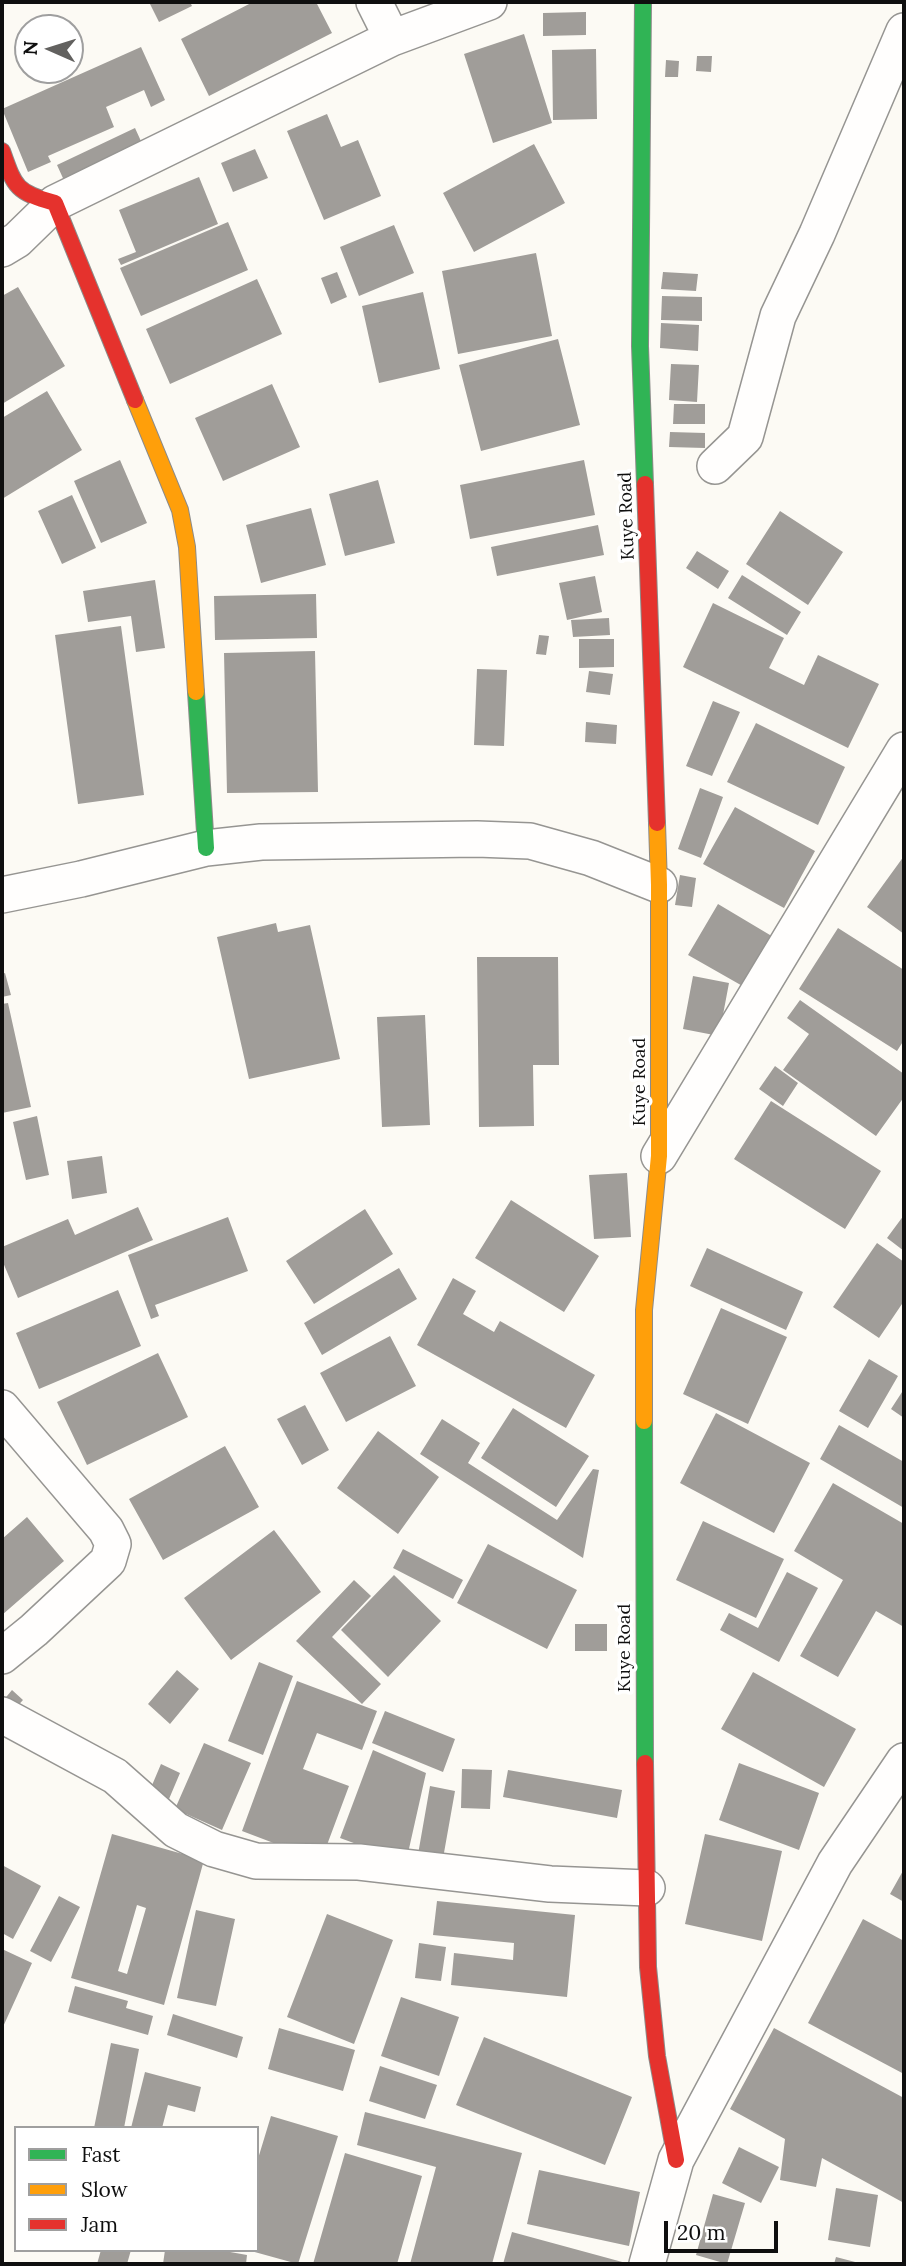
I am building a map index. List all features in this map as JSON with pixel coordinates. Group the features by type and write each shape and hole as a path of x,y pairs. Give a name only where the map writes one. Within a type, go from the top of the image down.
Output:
{"street":[{"path":"374,2 392,38"},
{"path":"2,249 17,240 55,202 392,38 489,2"},
{"name":"Kuye Road","path":"643,2 640,346 659,885 659,1156 645,1310 644,1662 648,1967 657,2056 676,2160"},
{"path":"715,466 745,437 778,316 817,234 904,31"},
{"path":"2,151 15,185 24,195 55,202"},
{"path":"55,202 180,510 187,547 206,848"},
{"path":"659,1156 904,750"},
{"path":"2,895 206,848 261,842 477,839 530,841 591,858 659,885"},
{"path":"2,1408 106,1530 113,1544 108,1561 2,1656"},
{"path":"2,1715 115,1776 176,1830 214,1849 256,1861 359,1862 550,1884 647,1888"},
{"path":"647,2264 676,2160 835,1863 904,1761"}],"building":[{"path":"149,2 190,2 192,6 159,22"},
{"path":"253,2 316,2 332,33 209,96 181,39"},
{"path":"586,12 586,35 543,36 543,13"},
{"path":"524,34 552,123 493,143 464,54"},
{"path":"141,47 165,100 151,107 144,90 106,107 114,127 48,156 51,162 28,172 2,109 58,84 84,84 84,72"},
{"path":"596,49 597,119 553,120 552,50"},
{"path":"697,56 712,56 711,72 696,71"},
{"path":"666,60 679,61 678,77 665,77"},
{"path":"327,114 341,147 358,140 381,196 324,220 287,131"},
{"path":"135,128 145,150 67,187 57,165"},
{"path":"534,144 565,203 474,252 443,193"},
{"path":"255,149 268,178 233,192 221,163"},
{"path":"199,177 218,224 121,265 118,259 136,252 119,210"},
{"path":"228,222 248,270 141,316 120,268"},
{"path":"394,225 414,273 359,296 340,247"},
{"path":"536,253 552,336 458,354 442,271"},
{"path":"337,272 347,297 331,304 321,278"},
{"path":"663,272 698,274 696,291 661,289"},
{"path":"257,279 282,334 170,384 146,329"},
{"path":"18,287 65,366 2,404 2,296"},
{"path":"423,292 440,369 379,383 362,306"},
{"path":"662,296 702,297 702,321 661,320"},
{"path":"661,323 699,325 698,351 660,348"},
{"path":"558,339 580,425 481,451 459,365"},
{"path":"671,364 699,365 697,402 669,400"},
{"path":"272,384 300,447 223,481 195,418"},
{"path":"47,391 82,450 2,499 2,418"},
{"path":"674,404 705,404 705,424 673,424"},
{"path":"670,432 705,433 705,448 669,447"},
{"path":"120,460 147,523 101,543 74,481"},
{"path":"584,460 595,515 470,539 460,485"},
{"path":"378,480 395,543 345,556 329,494"},
{"path":"72,495 96,548 62,564 38,511"},
{"path":"311,508 326,565 261,583 246,525"},
{"path":"780,511 843,552 808,605 746,564"},
{"path":"598,525 604,555 497,576 491,547"},
{"path":"697,551 729,571 718,589 686,568"},
{"path":"742,575 801,612 787,635 728,598"},
{"path":"595,576 602,612 567,620 559,583"},
{"path":"155,580 165,648 136,652 131,616 88,622 83,591"},
{"path":"316,594 317,638 215,640 214,596"},
{"path":"713,603 784,638 769,668 804,685 818,655 879,684 848,748 683,667"},
{"path":"609,618 610,635 573,637 571,620"},
{"path":"121,626 144,795 78,804 55,635"},
{"path":"539,635 549,636 546,655 536,654"},
{"path":"579,639 614,639 614,667 579,668"},
{"path":"315,651 318,792 227,793 224,653"},
{"path":"477,669 507,670 504,746 474,745"},
{"path":"589,671 613,674 610,695 586,692"},
{"path":"713,701 740,712 712,776 686,766"},
{"path":"586,722 617,725 616,744 585,742"},
{"path":"756,723 845,767 818,825 727,782"},
{"path":"700,788 723,797 701,858 678,849"},
{"path":"735,807 815,851 784,908 703,864"},
{"path":"904,856 904,934 867,907"},
{"path":"680,875 696,878 692,907 675,905"},
{"path":"718,904 775,938 746,988 688,955"},
{"path":"276,923 278,932 310,925 340,1059 249,1079 217,937"},
{"path":"838,928 904,970 904,1040 897,1051 799,989"},
{"path":"477,957 558,957 559,1065 533,1065 534,1126 479,1127"},
{"path":"5,973 11,995 2,997 2,974"},
{"path":"693,976 729,983 719,1036 683,1029"},
{"path":"800,1000 904,1074 904,1097 876,1136 783,1070 809,1034 787,1018"},
{"path":"8,1003 31,1107 2,1113 2,1004"},
{"path":"425,1015 430,1125 382,1127 377,1017"},
{"path":"775,1066 798,1083 783,1106 759,1089"},
{"path":"771,1101 881,1171 845,1229 734,1159"},
{"path":"37,1116 49,1175 26,1180 13,1122"},
{"path":"102,1156 107,1193 72,1199 67,1161"},
{"path":"627,1173 631,1237 594,1239 589,1175"},
{"path":"511,1200 599,1256 564,1312 475,1258"},
{"path":"138,1207 153,1240 18,1298 2,1260 2,1247 68,1219 75,1235"},
{"path":"365,1209 393,1254 314,1304 286,1261"},
{"path":"904,1215 904,1251 887,1238"},
{"path":"228,1217 248,1271 155,1305 159,1316 151,1319 128,1255"},
{"path":"877,1243 904,1262 904,1301 879,1338 833,1307"},
{"path":"707,1248 803,1292 786,1330 690,1286"},
{"path":"399,1268 417,1299 322,1355 304,1323"},
{"path":"453,1278 476,1291 463,1314 494,1332 500,1321 595,1375 566,1428 417,1345"},
{"path":"118,1290 141,1346 39,1389 16,1333"},
{"path":"721,1308 787,1337 748,1424 683,1394"},
{"path":"390,1336 416,1386 346,1422 320,1373"},
{"path":"158,1353 188,1417 87,1465 57,1402"},
{"path":"869,1359 898,1376 868,1428 839,1411"},
{"path":"904,1389 904,1418 891,1409"},
{"path":"305,1405 329,1450 302,1465 277,1419"},
{"path":"513,1408 589,1456 556,1507 481,1458"},
{"path":"716,1413 810,1463 774,1533 680,1483"},
{"path":"442,1419 480,1443 468,1463 557,1520 593,1469 599,1470 583,1558 420,1454"},
{"path":"839,1425 904,1462 904,1508 820,1459"},
{"path":"378,1431 439,1477 398,1534 337,1488"},
{"path":"225,1446 259,1507 163,1560 129,1499"},
{"path":"833,1483 904,1524 904,1627 876,1611 838,1677 800,1656 843,1580 794,1551"},
{"path":"27,1517 64,1561 2,1615 2,1539"},
{"path":"703,1521 784,1559 756,1618 676,1580"},
{"path":"274,1530 321,1592 231,1660 184,1598"},
{"path":"488,1544 577,1590 547,1649 457,1603"},
{"path":"403,1549 463,1580 453,1599 393,1568"},
{"path":"787,1572 818,1588 779,1662 720,1630 729,1613 758,1628"},
{"path":"394,1575 441,1621 388,1677 341,1630"},
{"path":"354,1580 371,1596 332,1637 381,1684 362,1704 296,1641"},
{"path":"575,1624 607,1624 607,1651 575,1651"},
{"path":"259,1662 293,1676 263,1755 228,1741"},
{"path":"177,1670 199,1689 170,1724 148,1704"},
{"path":"753,1672 856,1729 824,1787 721,1729"},
{"path":"297,1681 377,1711 362,1750 317,1733 303,1769 349,1786 321,1861 242,1831"},
{"path":"12,1690 23,1700 12,1712 2,1702"},
{"path":"385,1711 455,1739 443,1772 372,1743"},
{"path":"204,1743 251,1763 222,1830 175,1809"},
{"path":"373,1750 426,1773 406,1862 340,1838"},
{"path":"739,1763 819,1793 799,1850 719,1820"},
{"path":"161,1764 180,1773 169,1799 150,1790"},
{"path":"462,1769 492,1770 490,1809 461,1808"},
{"path":"508,1770 622,1790 617,1818 503,1797"},
{"path":"430,1786 455,1791 442,1864 417,1860"},
{"path":"112,1834 204,1860 164,2005 71,1978","holes":["137,1905 146,1908 127,1974 118,1971"]},
{"path":"705,1834 782,1851 762,1941 685,1924"},
{"path":"2,1865 41,1886 13,1939 2,1933"},
{"path":"904,1869 904,1902 890,1894"},
{"path":"59,1896 80,1907 51,1962 30,1951"},
{"path":"437,1901 575,1915 567,1997 451,1985 454,1953 513,1960 514,1943 433,1935"},
{"path":"196,1910 235,1919 216,2006 177,1998"},
{"path":"327,1914 393,1940 354,2044 287,2017"},
{"path":"863,1919 904,1941 904,2074 808,2023"},
{"path":"419,1943 446,1947 441,1981 415,1978"},
{"path":"2,1949 32,1963 2,2029"},
{"path":"75,1986 128,2001 126,2008 153,2016 148,2035 68,2012"},
{"path":"401,1997 459,2017 439,2076 381,2056"},
{"path":"173,2014 243,2037 237,2058 167,2035"},
{"path":"279,2028 355,2050 343,2091 268,2069"},
{"path":"774,2028 904,2098 904,2203 822,2158 816,2187 780,2180 785,2139 730,2109"},
{"path":"484,2037 632,2097 605,2165 456,2105"},
{"path":"111,2043 139,2049 124,2126 94,2126"},
{"path":"380,2066 437,2085 425,2119 369,2101"},
{"path":"145,2072 201,2087 195,2112 168,2105 163,2126 132,2126"},
{"path":"365,2112 522,2153 492,2264 410,2264 436,2167 357,2145"},
{"path":"271,2116 338,2136 298,2264 255,2252 259,2252 259,2155"},
{"path":"739,2147 779,2167 761,2203 722,2183"},
{"path":"345,2153 422,2176 397,2264 313,2264"},
{"path":"539,2170 640,2192 629,2246 527,2224"},
{"path":"836,2188 878,2195 870,2247 828,2240"},
{"path":"713,2194 745,2203 727,2264 696,2255"},
{"path":"512,2232 626,2263 626,2264 503,2264"},
{"path":"100,2252 130,2252 127,2264 97,2264"},
{"path":"165,2252 230,2252 247,2255 246,2264 163,2264"},
{"path":"836,2257 859,2263 859,2264 834,2264"}],"traffic: fast":[{"path":"643,2 640,346 645,484"},
{"path":"196,692 206,848"},
{"path":"644,1421 645,1763"}],"traffic: slow":[{"path":"135,400 180,510 187,547 196,692"},
{"path":"644,1421 644,1310 659,1156 657,823"}],"traffic: jam":[{"path":"2,151 10,173 19,187 55,203 135,400"},
{"path":"645,484 657,823"},
{"path":"645,1763 648,1967 657,2056 676,2160"}]}
